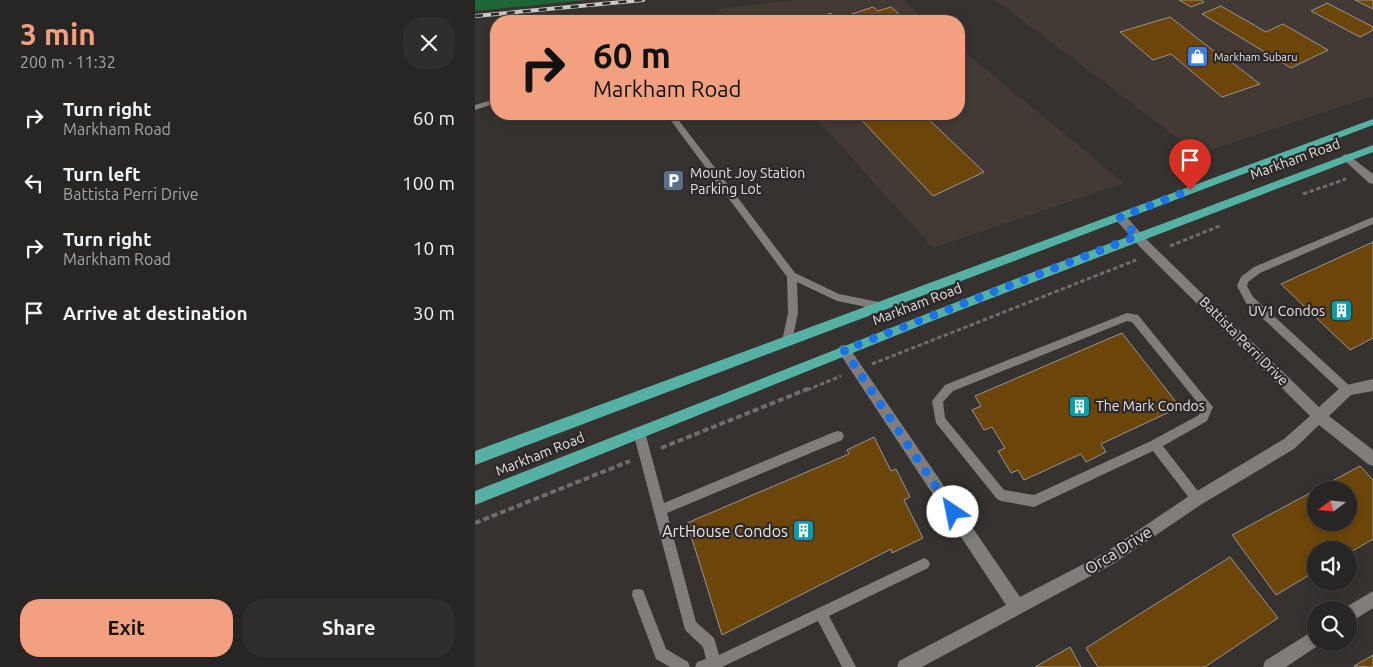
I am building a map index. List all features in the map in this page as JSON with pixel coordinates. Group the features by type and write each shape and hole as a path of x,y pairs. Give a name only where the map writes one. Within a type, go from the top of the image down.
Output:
{"main road":[{"name":"Markham Road","path":"475,458 1373,122"},
{"name":"Markham Road","path":"475,498 844,350 1137,236 1373,148"}],"street":[{"path":"1347,157 1373,180"},
{"name":"Battista Perri Drive","path":"1120,217 1320,416 1373,459"},
{"path":"844,350 1017,607"},
{"path":"1347,390 1373,385"},
{"name":"Orca Drive","path":"905,667 1108,559 1197,500 1289,444 1347,390"},
{"path":"1357,610 1373,599"},
{"path":"1271,667 1307,642"}],"lane":[{"path":"475,108 490,103"},
{"path":"675,120 792,276 837,297 881,306"},
{"path":"1347,390 1249,300 1242,286 1244,280 1257,270 1373,220"},
{"path":"787,341 793,313 792,276"},
{"path":"1127,317 1135,318 1208,407 1203,418 1155,445 1034,501 1026,500 1001,495 940,420 937,402 949,388 1127,317"},
{"path":"639,432 691,626 709,643 710,666 924,564"},
{"path":"661,510 838,436"},
{"path":"1155,445 1197,500"},
{"path":"638,595 661,654 683,667"},
{"path":"821,613 849,667"}],"path":[{"path":"1301,194 1355,176"},
{"path":"1176,244 1230,222"},
{"path":"475,523 1136,260"}],"shaded area":[{"path":"797,0 902,0 921,15 724,15 718,9"},
{"path":"995,0 1373,0 1373,96 1199,154"},
{"path":"965,52 1124,183 933,248 817,120 965,120"}],"green space":[{"path":"475,0 588,0 475,11"}],"building":[{"path":"1179,0 1201,0 1204,2 1191,7"},
{"path":"1355,0 1373,0 1373,9"},
{"path":"1327,3 1373,27 1373,30 1360,37 1311,11"},
{"path":"1221,6 1266,32 1283,24 1328,50 1291,68 1202,14"},
{"path":"873,7 878,11 891,7 900,15 849,15"},
{"name":"Markham Subaru","path":"1170,17 1260,84 1222,97 1171,54 1153,60 1120,32"},
{"path":"862,120 929,120 984,172 933,196"},
{"name":"UV1 Condos","path":"1373,242 1373,338 1350,350 1281,284"},
{"name":"The Mark Condos","path":"1122,333 1180,407 1101,444 1106,452 1086,462 1081,454 1024,480 1018,470 1011,473 998,451 1005,448 992,427 984,430 972,410 981,406 975,396"},
{"name":"ArtHouse Condos","path":"874,437 891,471 896,469 910,497 904,500 923,538 892,553 891,549 722,635 687,523 849,454 847,450"},
{"path":"1360,466 1373,480 1373,539 1357,548 1357,541 1307,541 1307,576 1276,595 1232,535 1307,495 1307,531 1357,531 1357,481 1332,481"},
{"path":"1230,557 1278,618 1205,667 1098,667 1086,648"},
{"path":"1070,647 1081,667 1035,667"},
{"path":"1373,655 1373,667 1354,666"}],"railway":[{"path":"475,16 643,0"}],"place":[{"name":"Markham Subaru","path":"1198,57"},
{"name":"Mount Joy Station Parking Lot","path":"674,181"},
{"name":"UV1 Condos","path":"1341,311"},
{"name":"The Mark Condos","path":"1080,406"},
{"name":"ArtHouse Condos","path":"804,531"}],"route":[{"path":"953,512 844,350 1137,236 1120,217 1190,190"}]}
